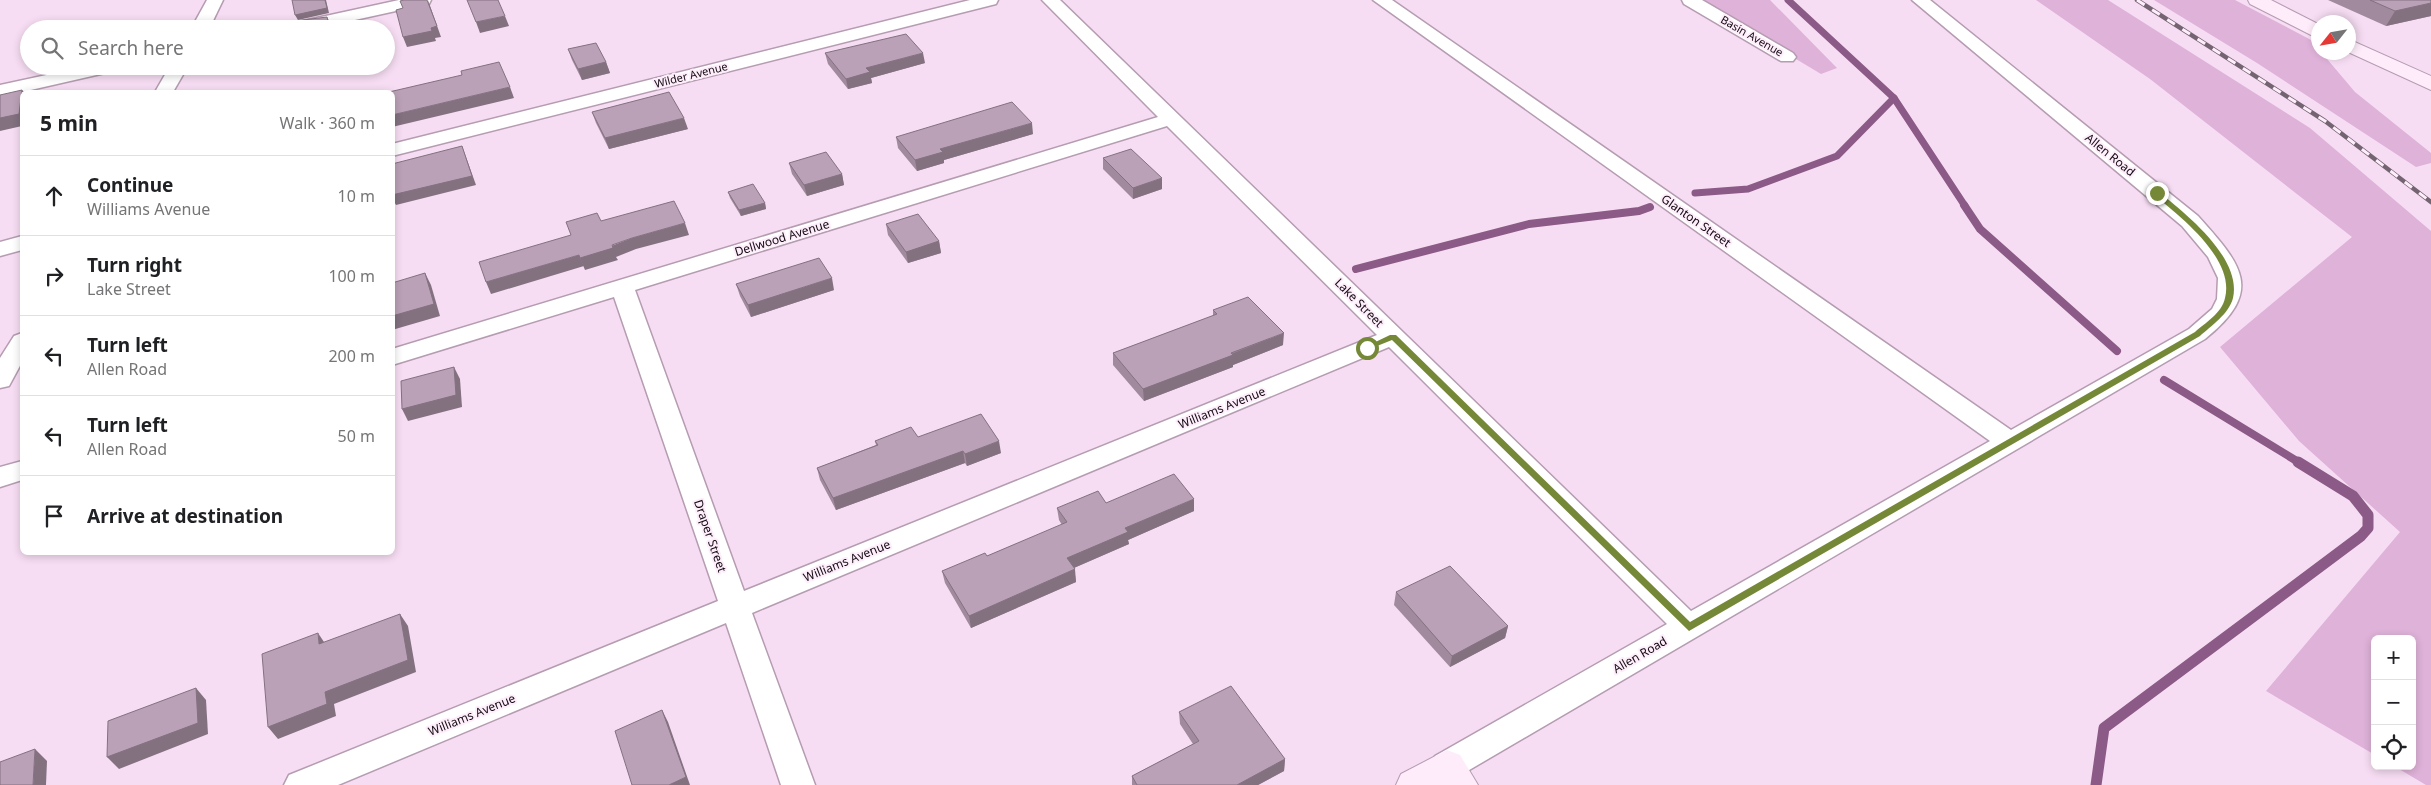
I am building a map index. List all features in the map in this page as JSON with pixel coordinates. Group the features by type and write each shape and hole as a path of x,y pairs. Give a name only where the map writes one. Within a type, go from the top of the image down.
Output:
{"street":[{"path":"205,20 215,0"},
{"path":"331,20 423,0"},
{"name":"Wilder Avenue","path":"395,149 990,0"},
{"name":"Lake Street","path":"1050,0 1689,627"},
{"name":"Glanton Street","path":"1381,0 2010,442"},
{"name":"Basin Avenue","path":"1690,0 1787,57"},
{"name":"Allen Road","path":"1414,785 1454,776 1689,627 2197,334 2217,318 2229,300 2230,282 2210,243 2190,221 1920,0"},
{"path":"2257,0 2311,27"},
{"path":"2356,49 2431,84"},
{"path":"0,91 73,75"},
{"path":"165,90 174,75"},
{"name":"Dellwood Avenue","path":"395,356 1171,119"},
{"path":"0,249 20,244"},
{"name":"Draper Street","path":"622,286 798,785"},
{"name":"Williams Avenue","path":"301,785 1393,337"},
{"path":"0,380 20,345"},
{"path":"0,477 20,471"}],"shaded area":[{"path":"1697,0 1770,0 1837,68 1821,74"},
{"path":"2036,0 2108,0 2310,128 2431,231 2431,785 2426,785 2401,770 2416,770 2416,635 2371,635 2371,753 2266,691 2400,532 2299,441 2220,347 2352,237 2150,79"},
{"path":"2154,0 2235,0 2311,40 2311,60 2328,60 2355,92 2431,153 2431,163 2416,167 2257,63"}],"building":[{"path":"292,0 325,0 327,8 295,15"},
{"path":"427,0 437,26 431,28 432,31 403,37 396,10 403,8 400,1"},
{"path":"467,0 498,0 505,16 476,22"},
{"path":"2370,0 2431,0 2431,3 2395,11"},
{"path":"327,17 328,20 303,20"},
{"path":"906,34 923,53 866,68 870,72 846,79 825,53"},
{"path":"596,43 606,62 578,69 568,49"},
{"path":"499,62 510,87 395,114 395,91 462,75 461,71"},
{"path":"20,90 19,114 0,118 0,95"},
{"path":"669,92 684,118 605,138 592,112"},
{"path":"1012,102 1032,123 940,149 943,152 915,160 896,137"},
{"path":"462,146 472,176 395,194 395,163"},
{"path":"1131,149 1162,178 1133,188 1103,158"},
{"path":"826,152 842,174 804,185 789,163"},
{"path":"753,184 765,203 739,210 728,192"},
{"path":"674,201 685,223 632,238 612,245 613,248 580,258 579,255 486,282 479,262 571,235 566,222 597,213 601,221"},
{"path":"918,214 939,241 906,252 886,224"},
{"path":"819,258 832,278 748,305 736,284"},
{"path":"425,273 434,304 395,315 395,282"},
{"path":"1248,297 1284,333 1231,353 1233,355 1143,389 1113,353 1217,314 1213,310"},
{"path":"454,367 456,395 402,409 401,381"},
{"path":"981,414 999,441 965,454 963,451 833,498 817,468 878,445 875,441 911,427 918,437"},
{"path":"1174,474 1194,499 1125,528 1128,532 1067,558 1075,569 969,616 942,571 985,553 987,556 1067,522 1057,508 1098,491 1106,503"},
{"path":"1450,566 1508,626 1452,656 1396,592"},
{"path":"400,614 408,660 325,692 327,704 268,727 262,654 318,633 319,644"},
{"path":"1231,686 1285,759 1237,785 1137,785 1132,776 1199,741 1179,712"},
{"path":"196,688 198,723 107,757 108,721"},
{"path":"662,710 686,777 669,785 632,785 615,731"},
{"path":"35,749 33,785 0,785 0,762"}],"waterway":[{"path":"1788,0 1894,98"},
{"path":"1695,193 1748,189 1837,156 1894,98"},
{"path":"1894,98 1965,206"},
{"path":"1964,205 1980,229 2117,351"},
{"path":"1356,269 1529,224 1639,211 1650,207"},
{"path":"2164,380 2300,463"},
{"path":"2096,785 2104,728 2361,536 2368,528 2368,515 2353,496 2298,462"}],"railway":[{"path":"2137,0 2325,121 2431,202"}],"route":[{"path":"1367,348 1393,337 1689,627 2197,334 2217,318 2229,300 2230,282 2222,263 2210,243 2190,221 2157,193"}]}
